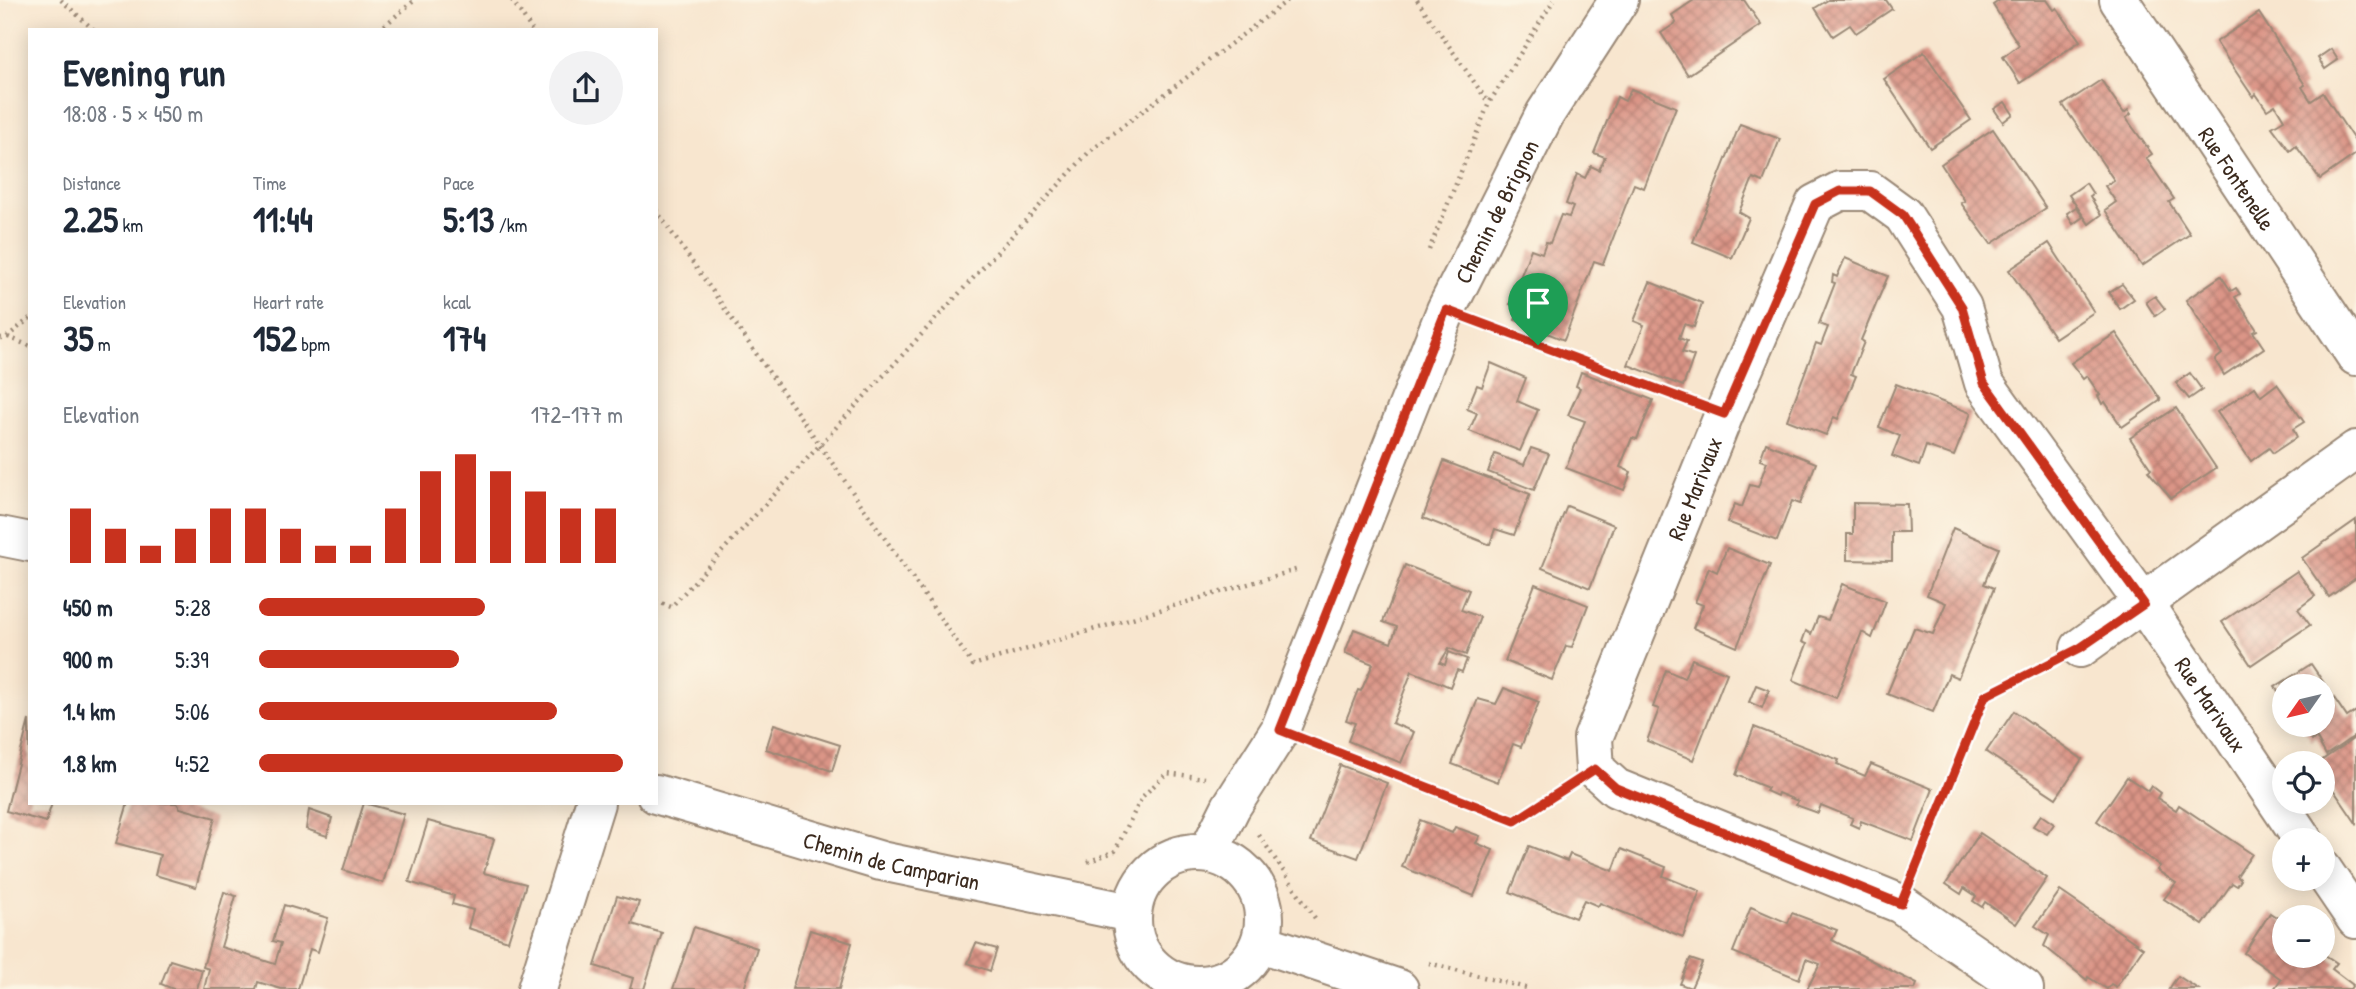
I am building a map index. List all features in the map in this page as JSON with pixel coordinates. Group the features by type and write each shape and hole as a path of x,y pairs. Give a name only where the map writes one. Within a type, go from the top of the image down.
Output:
{"street":[{"name":"Chemin de Brignon","path":"1208,853 1231,807 1280,730 1446,310 1545,114 1619,0"},
{"name":"Rue Fontenelle","path":"2119,0 2356,356"},
{"name":"Rue Marivaux","path":"1595,769 1593,738 1724,414 1815,204 1840,191 1870,191 1903,215 1962,307 1984,383 2144,604 2295,828"},
{"path":"2080,648 2356,450"},
{"path":"0,536 28,542"},
{"path":"1595,769 1616,788 1901,904 2024,989"},
{"name":"Chemin de Camparian","path":"658,795 881,861 1131,913"},
{"path":"537,989 594,805"},
{"path":"1186,853 1208,853 1227,859 1244,870 1256,885 1263,904 1265,923 1261,943 1251,960 1236,975 1217,983 1176,986 1142,956 1133,936 1131,913 1136,892 1149,874 1166,860 1186,853"},
{"path":"2335,888 2356,919"},
{"path":"1261,943 1410,975"}],"path":[{"path":"61,0 92,28"},
{"path":"381,28 415,0"},
{"path":"512,0 531,28"},
{"path":"658,602 671,607 1089,152 1288,0"},
{"path":"1416,0 1489,103"},
{"path":"1427,255 1489,103 1554,0"},
{"path":"658,213 973,665 1298,571 1304,558"},
{"path":"1446,310 1724,414"},
{"path":"7,337 28,320"},
{"path":"0,338 7,337 28,345"},
{"path":"1901,904 1985,696 2080,648"},
{"path":"1280,730 1515,821 1595,769"},
{"path":"1079,866 1115,851 1142,797 1167,773 1205,777 1254,828 1320,925"},
{"path":"1410,975 1530,989"}],"building":[{"path":"1694,0 1744,0 1761,25 1688,75 1661,33 1676,23 1672,15"},
{"path":"1828,0 1886,0 1892,9 1856,33 1850,25 1833,36 1815,8"},
{"path":"2000,0 2047,0 2054,10 2057,8 2080,41 2020,83 2003,57 2019,45 1993,5"},
{"path":"2259,13 2305,85 2302,87 2311,101 2323,93 2356,143 2356,154 2320,179 2296,146 2290,151 2272,127 2284,120 2275,105 2267,110 2256,94 2253,97 2216,42"},
{"path":"2331,49 2338,60 2325,69 2318,58"},
{"path":"1924,52 1971,120 1930,148 1884,79"},
{"path":"2101,80 2124,113 2128,110 2131,114 2126,118 2152,154 2146,158 2174,199 2169,202 2190,234 2142,266 2105,210 2116,202 2105,186 2114,180 2063,105"},
{"path":"1631,89 1676,107 1644,188 1634,184 1603,264 1594,261 1564,340 1515,320 1520,307 1510,304 1531,249 1542,253 1546,242 1550,243 1561,215 1569,217 1573,207 1566,204 1577,174 1585,178 1591,166 1599,170 1605,157 1594,153 1617,97 1625,101"},
{"path":"2005,102 2013,114 2003,122 1994,109"},
{"path":"1740,124 1780,139 1763,182 1753,178 1739,212 1749,218 1732,258 1693,242"},
{"path":"1993,129 2046,208 1991,244 1961,203 1965,201 1941,164"},
{"path":"2086,183 2101,215 2089,224 2069,195"},
{"path":"2076,207 2083,217 2073,224 2067,213"},
{"path":"2049,243 2094,312 2055,338 2009,270"},
{"path":"1845,258 1888,276 1861,340 1864,342 1851,374 1856,376 1838,419 1834,417 1826,435 1787,420 1816,343 1821,345 1828,327 1819,324 1835,283 1832,282 1833,275 1837,277"},
{"path":"2221,276 2231,291 2236,288 2240,294 2235,297 2257,330 2253,332 2264,348 2224,375 2215,360 2222,354 2186,300"},
{"path":"1650,282 1702,303 1694,327 1684,324 1679,338 1687,341 1682,352 1694,356 1683,386 1628,365 1644,325 1634,321"},
{"path":"2122,284 2134,299 2120,309 2109,292"},
{"path":"2155,296 2165,309 2155,316 2146,302"},
{"path":"2116,333 2161,400 2122,427 2105,402 2102,404 2098,396 2100,395 2087,376 2083,379 2071,363"},
{"path":"1491,363 1526,378 1517,401 1538,410 1520,451 1469,431 1477,413 1467,409 1477,385 1482,387"},
{"path":"1581,372 1653,400 1637,439 1632,438 1620,467 1631,472 1624,490 1566,468 1585,421 1568,415 1580,388 1576,386"},
{"path":"2190,373 2202,390 2189,399 2176,383"},
{"path":"1896,384 1971,413 1954,456 1926,446 1919,466 1892,456 1900,436 1879,427"},
{"path":"2277,384 2304,422 2293,429 2297,437 2273,453 2269,448 2251,461 2217,412 2255,387 2261,396"},
{"path":"2176,408 2216,468 2171,498 2148,471 2151,469 2130,438"},
{"path":"1766,443 1816,463 1800,504 1792,501 1777,541 1727,522 1735,504 1742,507 1750,485 1758,487 1767,462 1760,460"},
{"path":"1531,448 1549,454 1534,490 1488,472 1495,454 1524,465"},
{"path":"1444,461 1530,494 1514,535 1495,529 1488,544 1423,518"},
{"path":"1853,503 1907,504 1908,532 1892,532 1892,561 1847,560 1847,534 1853,534"},
{"path":"1567,506 1614,525 1590,588 1542,568"},
{"path":"2356,520 2356,578 2329,597 2302,558"},
{"path":"1953,528 1999,548 1984,584 1994,588 1970,649 1958,678 1949,674 1933,712 1887,694 1914,628 1933,634 1946,603 1927,595"},
{"path":"1727,548 1770,565 1737,647 1693,628 1703,605 1695,602 1709,568 1717,572"},
{"path":"1405,565 1469,590 1461,610 1480,617 1466,655 1449,648 1440,663 1445,665 1449,652 1467,659 1462,672 1457,670 1450,687 1412,671 1392,723 1414,732 1401,763 1348,741 1355,723 1346,720 1358,690 1361,691 1373,664 1345,653 1354,629 1391,643 1397,627 1383,622"},
{"path":"2297,571 2315,596 2298,609 2310,625 2251,665 2222,622"},
{"path":"1535,584 1588,605 1572,647 1566,646 1552,680 1505,661"},
{"path":"1842,584 1886,601 1872,638 1862,632 1836,698 1793,680 1807,644 1802,642 1806,631 1811,634 1818,617 1828,620"},
{"path":"1692,659 1727,673 1693,760 1647,741 1659,709 1653,707 1666,670 1684,678"},
{"path":"2311,664 2318,674 2295,674"},
{"path":"1756,685 1769,690 1762,708 1749,702"},
{"path":"1504,688 1539,702 1521,747 1513,744 1498,782 1452,764 1478,699 1496,704"},
{"path":"2335,699 2347,717 2356,711 2356,735 2332,751 2324,751 2316,737 2335,737"},
{"path":"2014,711 2082,759 2056,798 1986,752"},
{"path":"28,724 28,805 51,805 46,822 6,811"},
{"path":"774,724 840,745 832,771 766,749"},
{"path":"1754,727 1839,760 1837,764 1865,776 1871,764 1933,789 1913,841 1861,821 1859,828 1850,824 1853,818 1821,805 1818,813 1796,805 1798,801 1778,793 1777,796 1766,791 1768,788 1736,775"},
{"path":"2356,737 2356,823 2335,792 2335,751"},
{"path":"1340,765 1387,783 1358,858 1311,841"},
{"path":"2127,777 2148,791 2151,786 2160,793 2157,798 2176,810 2179,805 2252,854 2237,876 2241,880 2237,886 2232,883 2203,925 2164,899 2176,883 2157,870 2160,866 2097,821"},
{"path":"127,805 178,805 180,808 215,818 196,887 155,875 160,855 116,843"},
{"path":"363,805 404,814 383,883 343,870"},
{"path":"309,810 332,818 327,836 306,829"},
{"path":"2041,815 2054,824 2047,834 2033,826"},
{"path":"1420,820 1452,833 1455,827 1480,836 1476,843 1493,850 1474,896 1402,867"},
{"path":"428,821 494,839 484,873 526,884 508,941 468,928 473,910 452,904 454,896 409,882"},
{"path":"1980,833 2047,878 2016,924 1985,902 1982,907 1973,901 1976,896 1964,888 1961,894 1946,884"},
{"path":"1529,846 1567,861 1570,854 1613,871 1621,849 1666,867 1663,876 1700,891 1683,937 1600,903 1598,906 1584,900 1575,918 1510,892"},
{"path":"2060,891 2143,948 2116,987 2111,984 2107,989 2088,977 2087,980 2044,946 2049,935 2035,926"},
{"path":"224,892 236,896 221,947 275,964 281,943 273,941 284,905 328,918 318,952 310,949 298,989 281,989 258,982 256,989 204,989 209,969 203,967"},
{"path":"617,896 639,902 632,924 662,933 644,989 630,989 633,978 595,966"},
{"path":"1751,907 1788,923 1792,913 1837,930 1832,940 1917,984 1915,989 1807,989 1820,964 1806,959 1799,979 1733,952"},
{"path":"2270,913 2272,968 2333,968 2353,985 2350,989 2274,989 2281,979 2244,953"},
{"path":"694,927 757,948 744,989 673,989"},
{"path":"810,930 852,943 839,989 792,989"},
{"path":"976,943 997,949 990,971 968,963"},
{"path":"1690,959 1702,963 1691,988 1680,984"},
{"path":"170,960 202,970 197,989 173,989 161,984"},
{"path":"2178,976 2198,989 2169,989"}],"route":[{"path":"1840,191 1870,191 1903,215 1962,307 1984,383 2144,604 2080,648 1985,696 1901,904 1616,788 1595,769 1515,821 1280,730 1446,310 1538,345 1724,414 1815,204 1840,191"}]}
